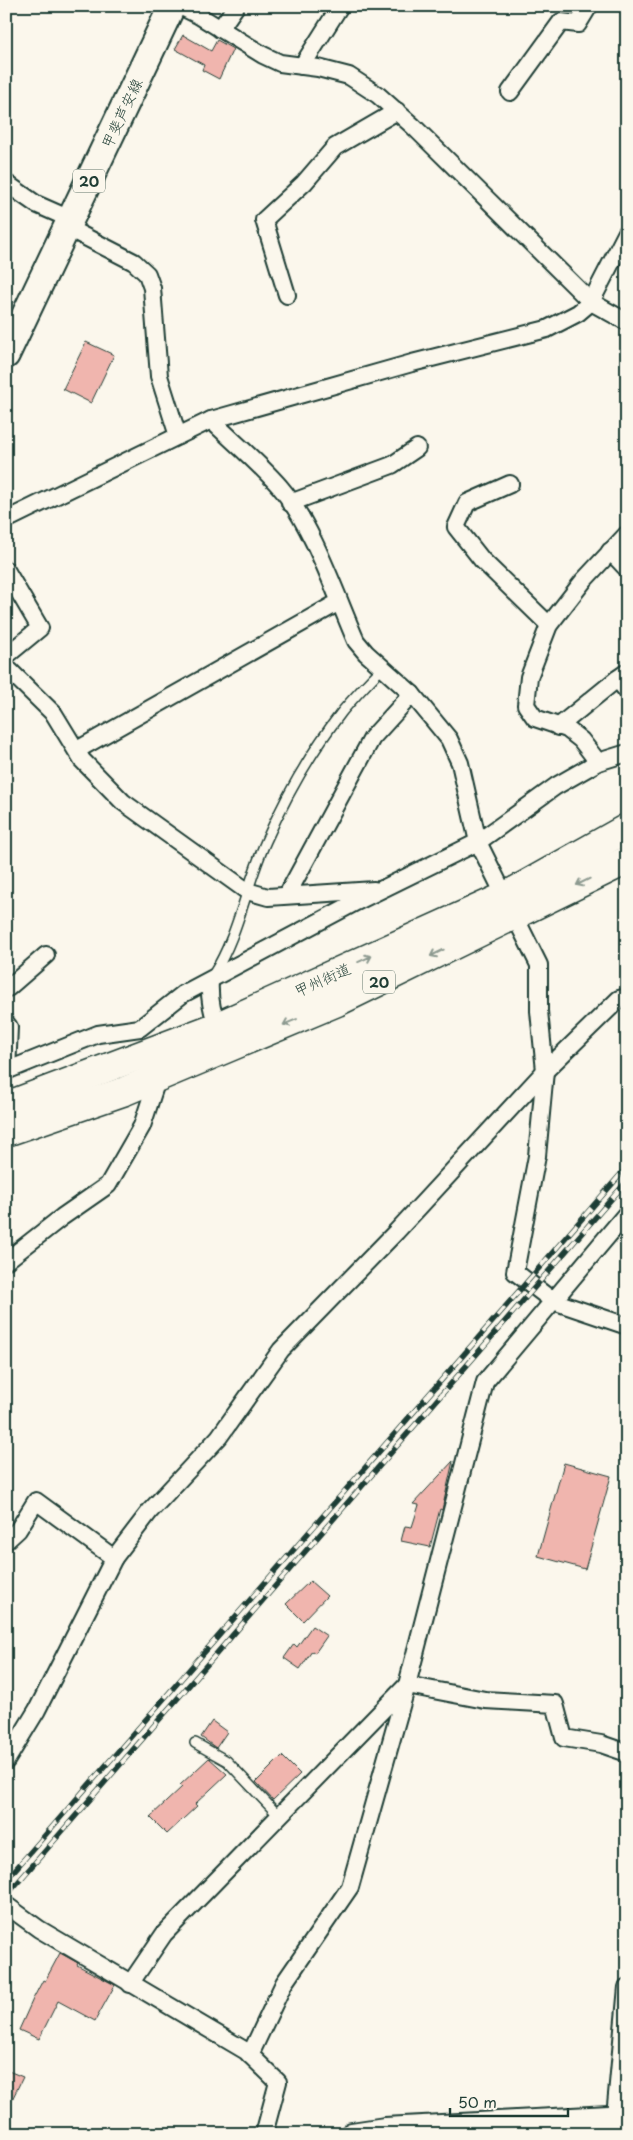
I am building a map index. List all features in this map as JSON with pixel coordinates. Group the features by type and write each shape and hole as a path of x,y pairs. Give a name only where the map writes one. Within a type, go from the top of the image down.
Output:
{"highway":[{"name":"甲州街道","path":"6,1132 125,1091 338,1002 511,905 627,828"},
{"name":"甲州街道","path":"6,1106 218,1026 511,905 627,860"},
{"name":"20","path":"6,1092 115,1054 160,1048"},
{"name":"甲州街道","path":"6,1149 68,1128 125,1091"}],"main road":[{"name":"甲斐芦安線","path":"6,355 172,6"}],"street":[{"path":"180,6 263,56 280,62 349,76 378,95 591,302 627,322"},
{"path":"220,29 236,6"},
{"path":"302,66 340,6"},
{"path":"510,92 561,22 578,24 589,6"},
{"path":"287,295 264,220 304,183 335,146 397,112"},
{"path":"6,182 36,204 134,262 147,274 152,288 159,376 178,436"},
{"path":"6,520 211,420 412,363 546,330 578,313 591,302 627,232"},
{"path":"211,420 280,488 316,549 356,641 366,653 412,694 449,739 460,762 478,842 511,905 539,965 539,1011 545,1071 537,1156 515,1272 553,1301 627,1326"},
{"path":"290,503 392,465 417,448"},
{"path":"510,484 467,503 456,527 482,560 549,624"},
{"path":"598,762 581,740 567,730 535,718 526,705 529,678 549,624 584,580 627,534"},
{"path":"610,551 627,569"},
{"path":"6,570 40,628 6,656"},
{"path":"77,750 339,602"},
{"path":"6,667 54,714 82,760 123,802 247,891 268,896 382,890"},
{"path":"558,727 623,681"},
{"path":"287,895 372,738 412,694"},
{"path":"6,1024 9,1027 6,1071 98,1034 140,1028 182,994 478,842 556,786 598,762 627,753"},
{"path":"7,988 46,955"},
{"path":"210,981 209,997 212,1013 218,1026"},
{"path":"6,1761 37,1710 114,1558 150,1511 220,1438 281,1350 396,1232 545,1071 619,999 627,997"},
{"path":"6,1261 108,1186 142,1126 158,1077"},
{"path":"250,2055 284,1983 350,1887 407,1685 485,1382 627,1213"},
{"path":"6,1540 18,1530 36,1501 114,1558"},
{"path":"407,1685 485,1700 555,1704 564,1738 601,1744 627,1752"},
{"path":"130,1984 164,1934 407,1685"},
{"path":"6,1905 39,1929 250,2055 278,2082 264,2134"},
{"path":"352,2134 385,2130 571,2127 621,2116 627,1987"}],"lane":[{"path":"210,981 237,929 247,891 266,842 291,788 341,714 382,668"},
{"path":"194,1743 227,1761 279,1816"}],"building":[{"path":"183,35 211,51 217,40 233,49 219,79 202,70 204,65 175,49"},
{"path":"86,342 114,355 91,403 63,389"},
{"path":"453,1461 442,1510 440,1509 430,1547 401,1541 405,1526 412,1527 419,1505 413,1504"},
{"path":"564,1463 611,1476 585,1569 538,1556"},
{"path":"310,1581 327,1596 303,1621 286,1604"},
{"path":"312,1626 327,1636 315,1653 312,1651 300,1669 284,1658 294,1644 297,1647"},
{"path":"212,1721 227,1732 216,1748 201,1737"},
{"path":"282,1756 300,1774 273,1800 256,1782"},
{"path":"209,1758 227,1774 167,1834 150,1817"},
{"path":"60,1953 78,1963 77,1965 115,1985 95,2021 58,2001 39,2039 19,2030 43,1980 45,1981"},
{"path":"6,2070 23,2077 6,2112"}],"railway":[{"path":"6,1880 627,1167"},
{"path":"6,1896 627,1181"}]}
